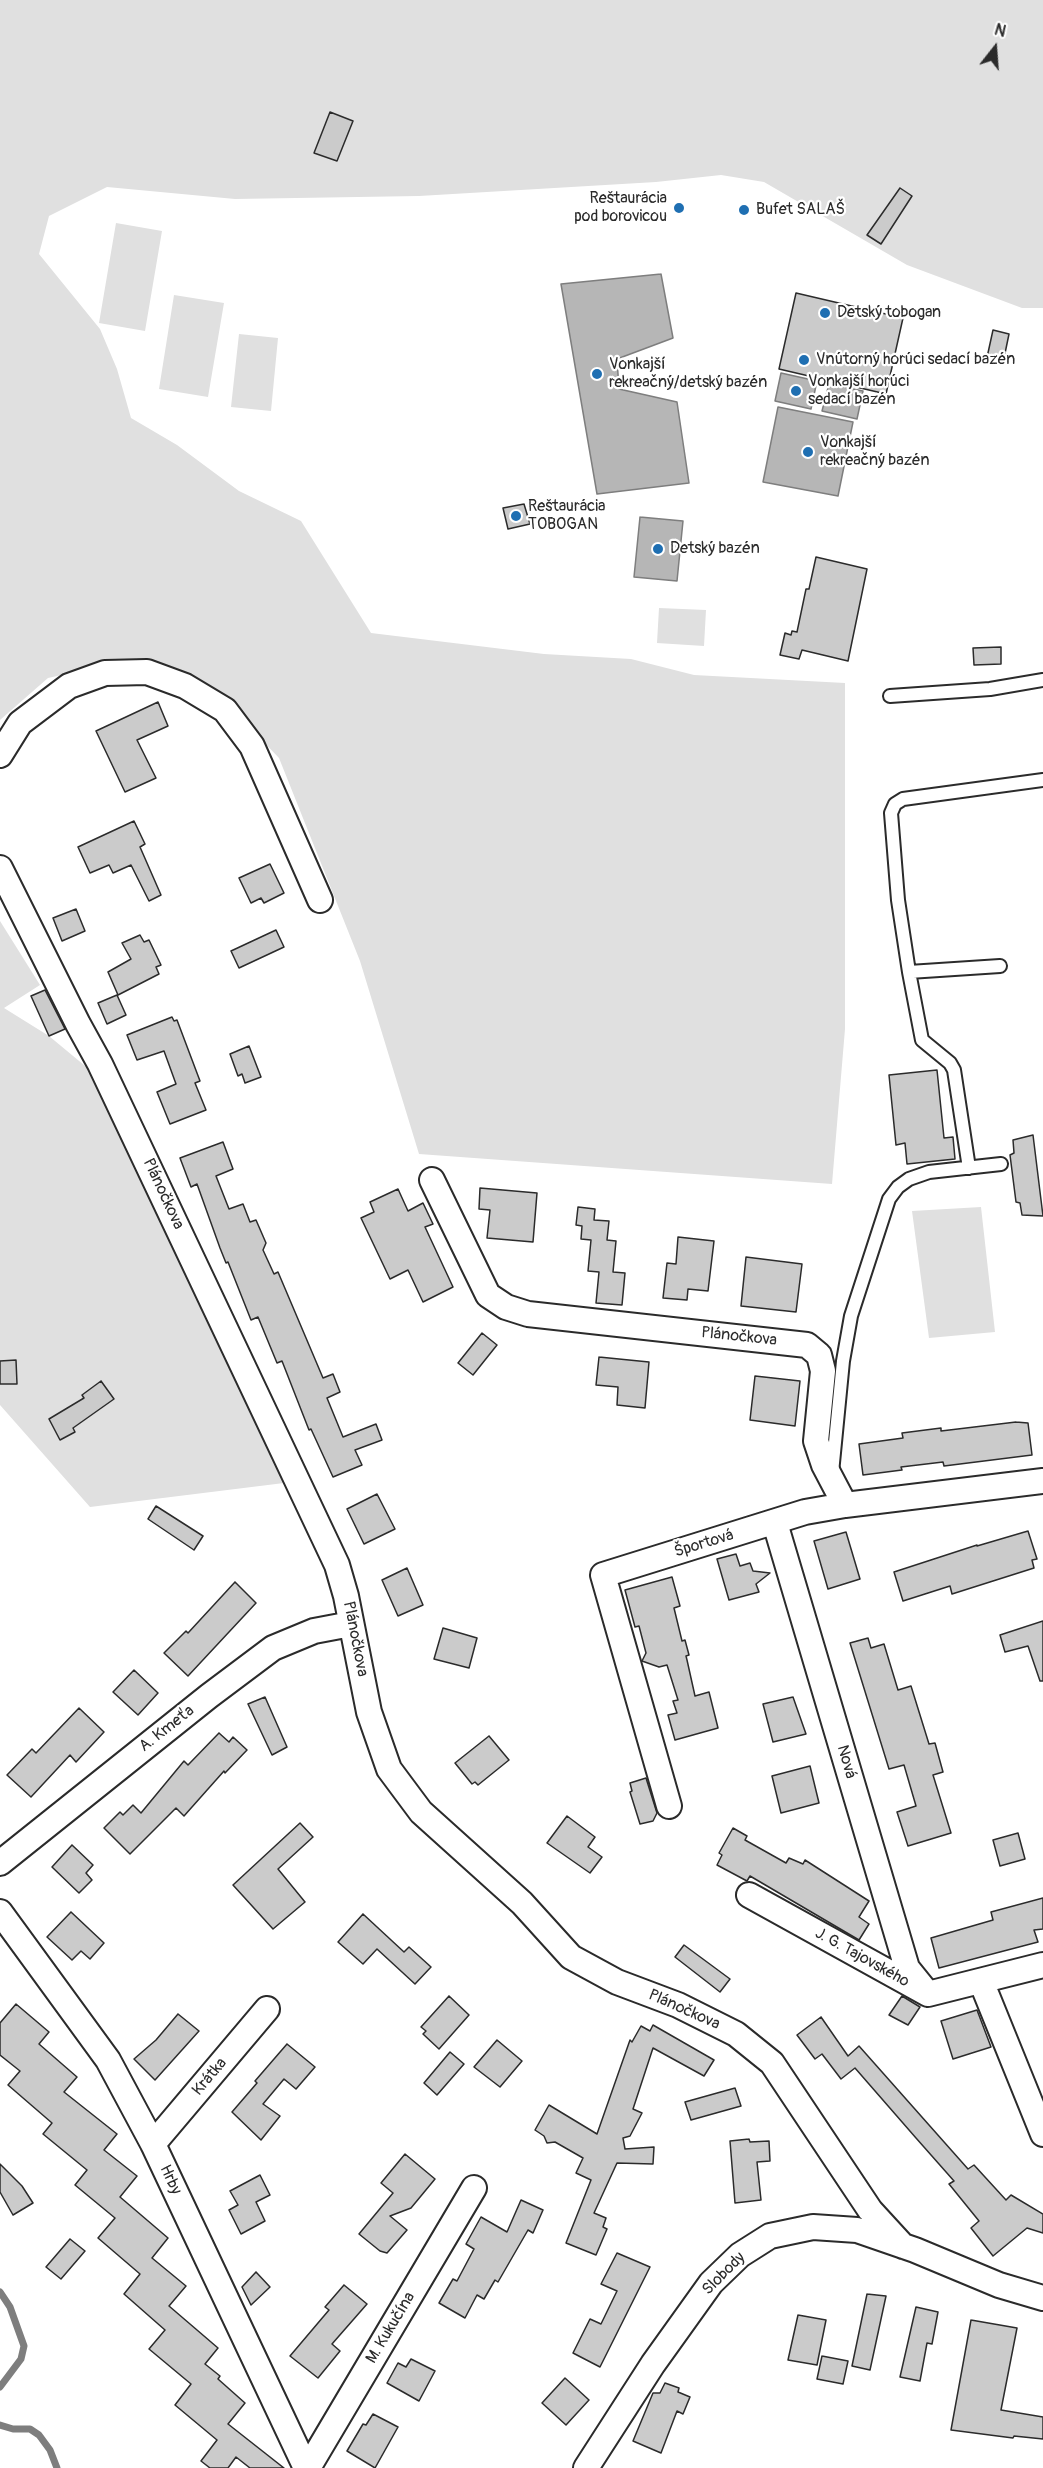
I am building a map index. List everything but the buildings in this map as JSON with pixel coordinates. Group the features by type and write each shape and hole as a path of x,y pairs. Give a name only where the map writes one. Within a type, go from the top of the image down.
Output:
{"street":[{"path":"0,755 20,723 69,686 105,673 147,672 185,686 225,710 252,746 320,900"},
{"name":"Plánočkova","path":"0,868 105,1074 338,1565 369,1712 389,1769 421,1812 522,1903 571,1957 617,1982 678,2005 736,2034 772,2063 870,2210 903,2246"},
{"name":"Plánočkova","path":"432,1180 488,1295 506,1307 528,1314 807,1345 819,1355 823,1371 816,1441 845,1505"},
{"name":"Športová","path":"669,1806 603,1575 805,1512 1043,1481"},
{"name":"Nová","path":"775,1523 907,1968 928,1994"},
{"name":"A. Kmeťa","path":"0,1863 209,1696 273,1648 314,1631 351,1624"},
{"name":"J. G. Tajovského","path":"749,1895 928,1994 1043,1965"},
{"name":"Hrby","path":"0,1912 108,2060 153,2144 307,2468"},
{"path":"981,1981 1043,2134"},
{"name":"Krátka","path":"153,2144 267,2009"},
{"name":"M. Kukučína","path":"307,2468 474,2188"},
{"name":"Slobody","path":"586,2468 653,2364 704,2292 740,2255 770,2236 813,2227 857,2230 999,2285 1043,2298"}],"lane":[{"path":"890,696 990,688 1043,680"},
{"path":"969,1168 954,1071 950,1063 922,1040 898,900 891,813 894,804 903,799 1043,780"},
{"path":"909,972 1000,966"},
{"path":"832,1479 843,1361 851,1316 889,1199 898,1187 909,1179 929,1172 1001,1164"}],"shaded area":[{"path":"0,0 1043,0 1043,308 1022,308 907,265 764,182 721,175 656,182 419,196 235,199 107,187 49,216 39,254 100,329 117,369 131,418 177,445 239,491 301,521 371,633 544,654 631,659 694,675 845,683 845,1029 832,1184 419,1154 360,961 279,758 212,688 126,661 48,678 0,720"},
{"path":"116,223 162,231 145,331 99,323"},
{"name":"Vonkajší rekreačný/detský bazén","path":"661,274 673,338 617,359 619,389 677,402 689,483 597,494 561,284"},
{"path":"174,295 224,303 208,397 159,389"},
{"path":"239,334 278,338 271,411 231,407"},
{"name":"Vonkajší horúci sedací bazén","path":"781,373 817,381 811,409 775,401"},
{"path":"829,384 863,391 857,419 822,411"},
{"name":"Vonkajší rekreačný bazén","path":"778,407 853,422 838,496 763,482"},
{"name":"Detský bazén","path":"640,517 683,521 677,581 634,577"},
{"path":"659,608 706,610 704,646 657,643"},
{"path":"0,921 40,985 4,1008 49,1036 96,1075 284,1483 90,1507 0,1405"},
{"path":"981,1207 995,1332 929,1338 912,1211"}],"waterway":[{"path":"0,2292 10,2307 24,2346 21,2359 0,2387"},
{"path":"0,2425 13,2429 30,2429 39,2435 50,2450 57,2468"}],"place":[{"name":"Reštaurácia pod borovicou","path":"679,208"},
{"name":"Bufet SALAŠ","path":"744,210"},
{"name":"Detský tobogan","path":"825,313"},
{"name":"Vnútorný horúci sedací bazén","path":"804,360"},
{"name":"Vonkajší rekreačný/detský bazén","path":"597,374"},
{"name":"Vonkajší horúci sedací bazén","path":"796,391"},
{"name":"Vonkajší rekreačný bazén","path":"808,452"},
{"name":"Reštaurácia TOBOGAN","path":"516,516"},
{"name":"Detský bazén","path":"658,549"}]}
